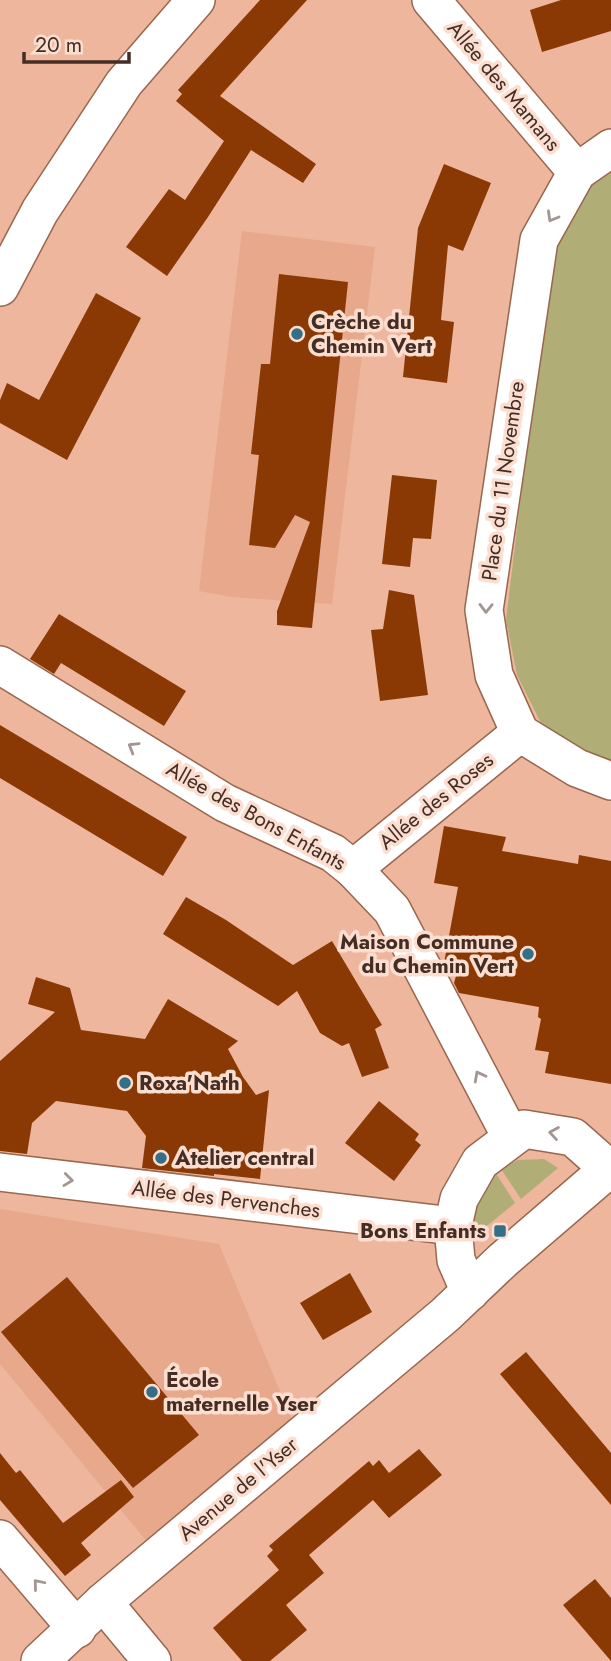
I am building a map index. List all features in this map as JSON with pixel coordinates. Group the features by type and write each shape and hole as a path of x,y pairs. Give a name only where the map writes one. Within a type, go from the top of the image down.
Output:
{"street":[{"path":"0,287 40,211 124,83 196,0"},
{"name":"Allée des Mamans","path":"430,0 577,172"},
{"name":"Place du 11 Novembre","path":"520,733 494,676 484,610 539,240 577,172 611,148"},
{"name":"Allée des Bons Enfants","path":"0,665 225,803 333,853 353,869 392,910 511,1137"},
{"path":"520,733 577,768 611,780"},
{"name":"Allée des Roses","path":"353,869 520,733"},
{"name":"Avenue de l'Yser","path":"40,1661 103,1602 470,1292 610,1168 573,1137 524,1129 511,1137"},
{"path":"470,1292 456,1260 453,1226 459,1199 480,1162 511,1137"},
{"name":"Allée des Pervenches","path":"0,1172 453,1226"},
{"path":"0,1539 77,1629"},
{"path":"103,1602 152,1661"}],"shaded area":[{"path":"611,164 611,765 543,727 517,675 506,620 551,248 596,172"},
{"name":"Crèche du Chemin Vert","path":"242,231 375,247 332,604 232,597 199,591"},
{"path":"544,1159 558,1168 521,1199 501,1169 518,1160"},
{"path":"495,1172 515,1203 466,1243 470,1208"},
{"name":"École maternelle Yser","path":"0,1209 219,1244 292,1420 149,1544 0,1364"}],"building":[{"path":"260,0 307,0 220,96 316,164 303,183 251,150 167,276 126,247 169,189 185,200 224,141 176,101 182,94 178,90"},
{"path":"561,0 611,0 611,31 542,52 530,10"},
{"path":"444,164 491,183 463,251 448,245 441,320 454,322 447,383 403,377 418,228"},
{"path":"279,274 348,282 312,628 277,625 277,611 310,522 295,515 275,548 249,545 259,455 251,454 261,364 270,364"},
{"path":"96,293 141,318 67,460 0,423 0,400 7,383 39,400"},
{"path":"392,475 437,480 431,539 413,538 410,567 382,564"},
{"path":"389,590 414,595 428,695 380,701 371,630 383,629"},
{"path":"59,614 186,691 164,726 61,663 54,674 30,659"},
{"path":"0,725 187,837 163,876 0,778"},
{"name":"Maison Commune du Chemin Vert","path":"444,826 506,837 502,851 578,864 579,855 611,861 611,1084 545,1073 549,1052 535,1050 541,1019 538,1017 539,1007 459,993 454,983 456,976 450,975 444,963 458,887 434,883"},
{"path":"186,897 293,965 332,941 382,1025 375,1029 389,1068 362,1077 349,1043 342,1046 320,1033 297,991 278,1006 163,934"},
{"path":"36,977 70,988 81,1030 145,1039 168,999 238,1041 228,1049 243,1077 256,1095 269,1090 260,1179 142,1168 146,1136 127,1111 56,1101 32,1123 27,1154 0,1151 0,1061 55,1012 28,1004"},
{"path":"379,1101 419,1134 415,1140 421,1145 394,1181 345,1143"},
{"path":"350,1273 372,1312 323,1340 300,1303"},
{"path":"67,1277 199,1435 133,1488 1,1332"},
{"path":"526,1352 611,1453 611,1505 500,1374"},
{"path":"419,1449 442,1475 389,1518 373,1500 309,1555 324,1573 286,1605 307,1630 270,1661 242,1661 213,1628 279,1570 267,1556 273,1550 269,1546 369,1461 373,1466 379,1460 389,1473"},
{"path":"0,1453 16,1473 20,1470 63,1523 121,1480 134,1497 81,1543 91,1555 65,1576 0,1500"},
{"path":"595,1579 611,1598 611,1661 563,1605"}],"place":[{"name":"Crèche du Chemin Vert","path":"297,334"},
{"name":"Maison Commune du Chemin Vert","path":"528,954"},
{"name":"Roxa'Nath","path":"125,1083"},
{"name":"Atelier central","path":"161,1158"},
{"name":"Bons Enfants","path":"500,1231"},
{"name":"École maternelle Yser","path":"152,1392"}]}
